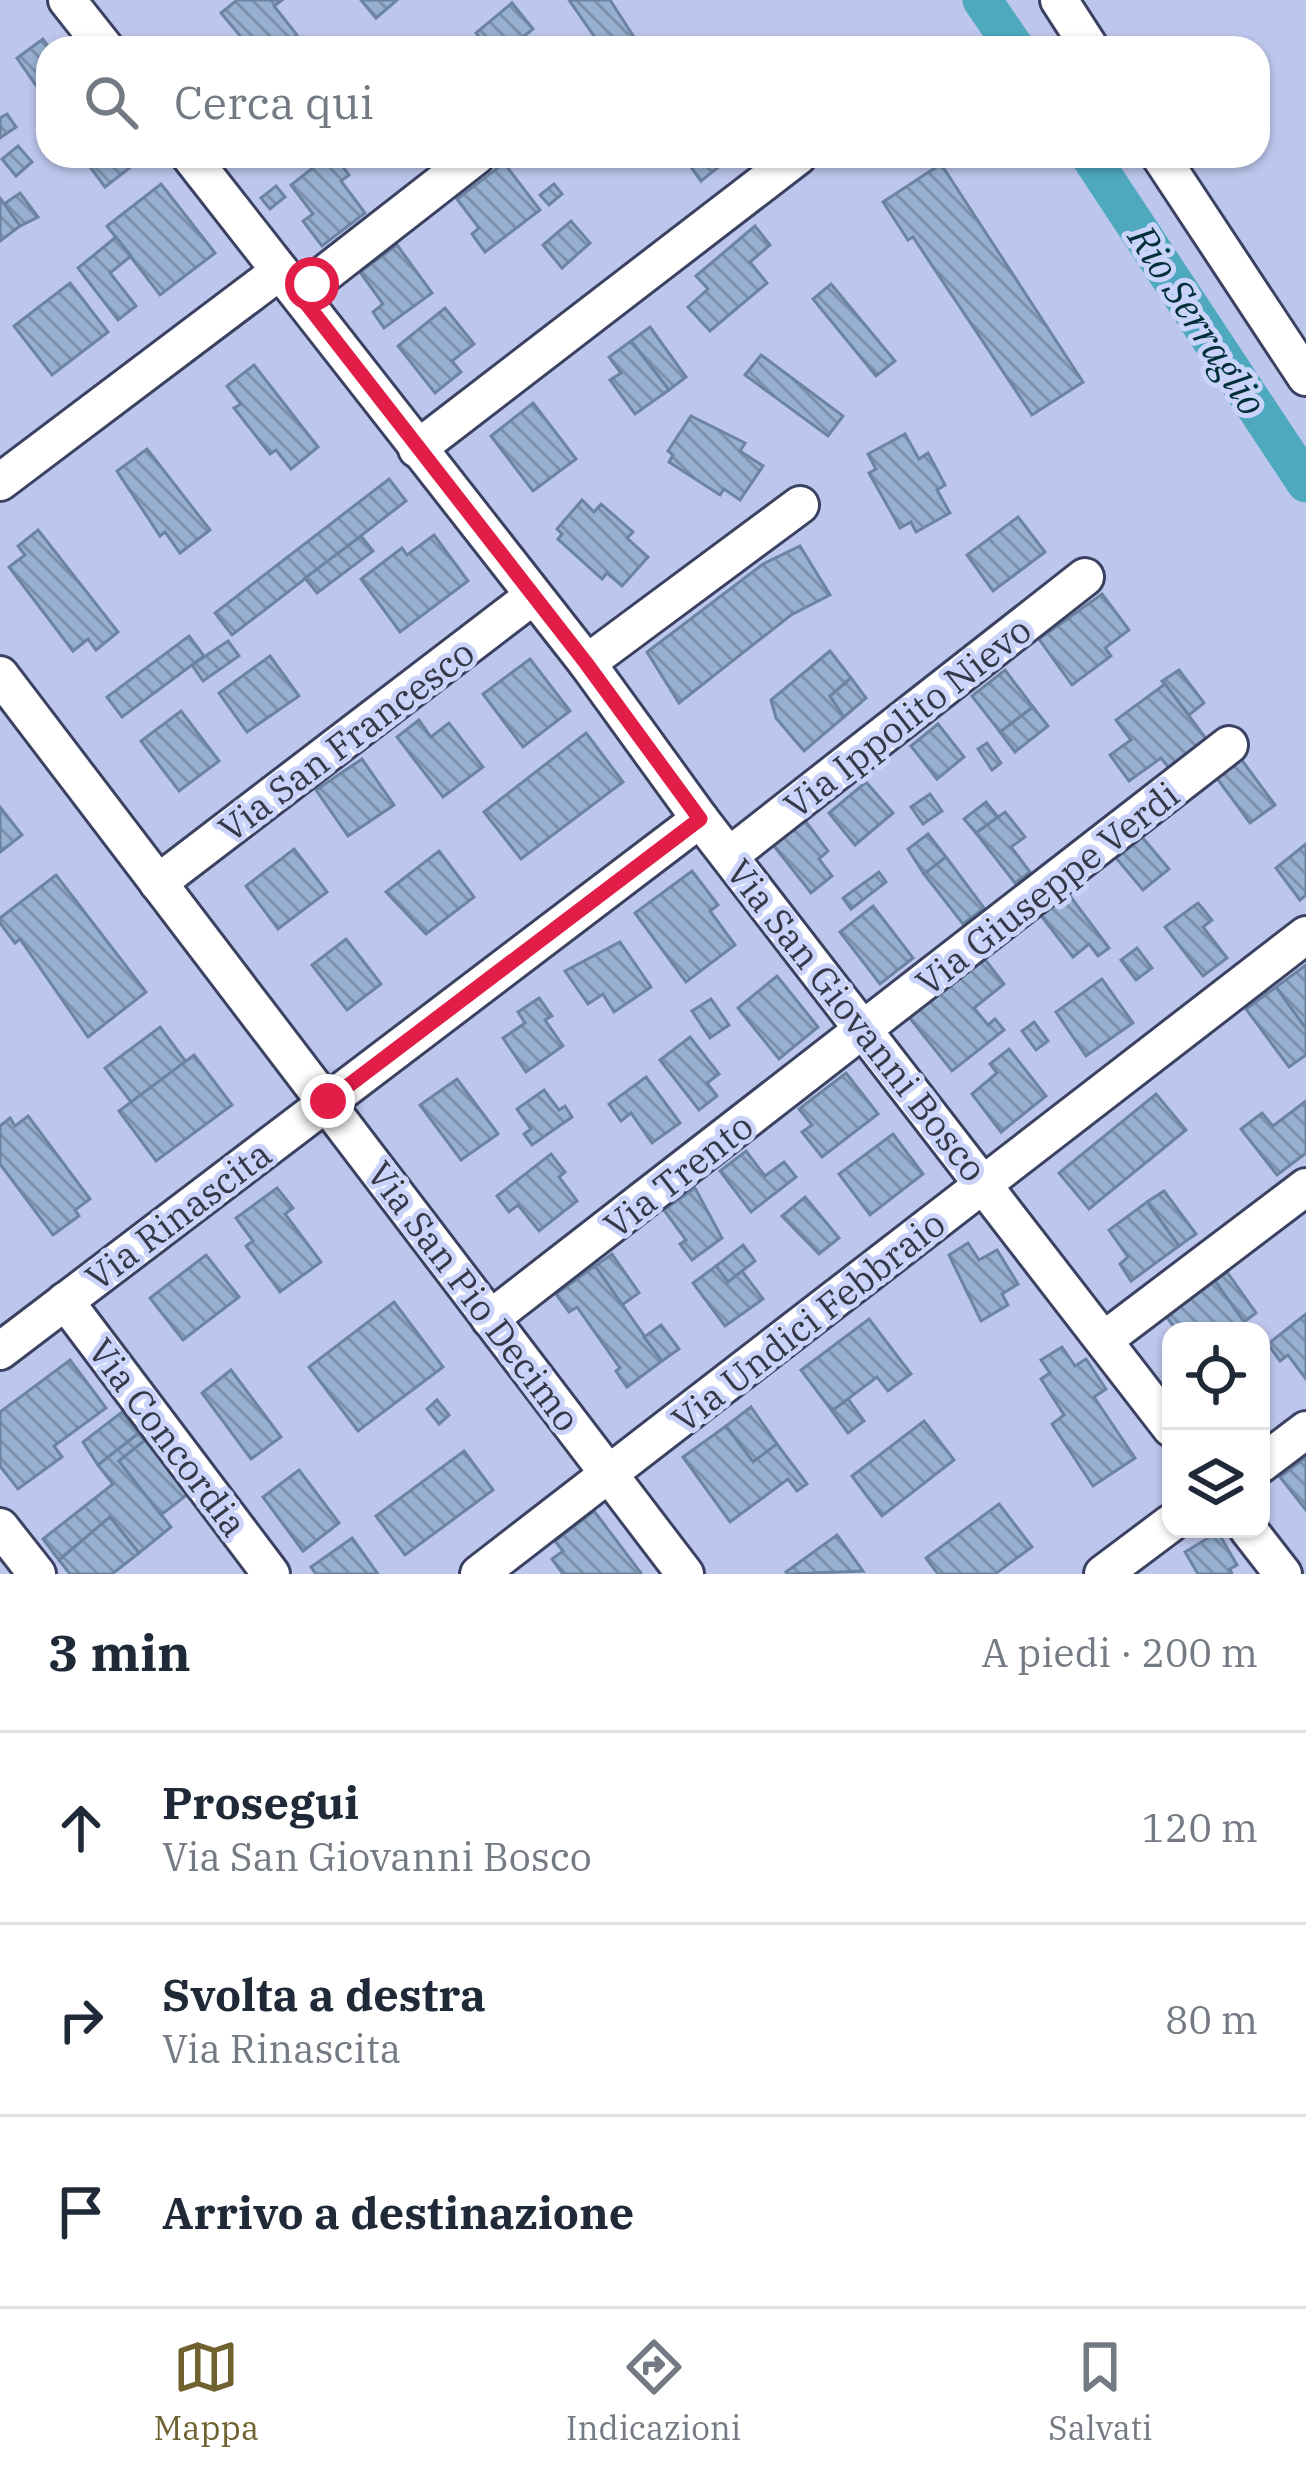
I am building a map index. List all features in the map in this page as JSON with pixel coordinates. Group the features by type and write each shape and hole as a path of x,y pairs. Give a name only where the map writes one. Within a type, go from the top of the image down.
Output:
{"street":[{"path":"67,0 96,36"},
{"path":"1059,0 1082,36"},
{"name":"Via San Giovanni Bosco","path":"200,168 586,663 700,819 1162,1416"},
{"path":"0,482 458,168"},
{"path":"417,449 782,168"},
{"path":"1168,168 1306,377"},
{"path":"586,663 800,505"},
{"name":"Via Ippolito Nievo","path":"729,856 1085,577"},
{"name":"Via San Francesco","path":"158,884 533,596"},
{"name":"Via San Pio Decimo","path":"0,675 686,1574"},
{"name":"Via Giuseppe Verdi","path":"865,1031 1228,745"},
{"name":"Via Rinascita","path":"6,1333 65,1301 700,819"},
{"name":"Via Undici Febbraio","path":"479,1574 1306,935"},
{"name":"Via Trento","path":"490,1319 865,1031"},
{"path":"1104,1340 1306,1187"},
{"name":"Via Concordia","path":"65,1301 271,1574"},
{"path":"1270,1457 1306,1430"},
{"path":"0,1527 37,1574"},
{"path":"1103,1574 1162,1529"},
{"path":"1255,1538 1283,1574"}],"building":[{"path":"237,0 282,0 274,6 297,35 240,36 221,13"},
{"path":"361,0 397,0 376,18"},
{"path":"569,0 610,0 633,36 594,36"},
{"path":"512,3 533,29 524,36 476,33"},
{"path":"36,44 36,85 17,58"},
{"path":"7,114 16,127 0,138 0,118"},
{"path":"18,146 32,162 16,176 2,159"},
{"path":"91,168 129,168 105,187"},
{"path":"313,168 344,168 349,175 341,181 365,213 322,246 303,221 313,214 291,185"},
{"path":"497,168 508,168 540,210 485,252 472,234 479,228 457,199"},
{"path":"692,168 717,168 701,181"},
{"path":"935,168 944,168 1083,382 1032,415 913,237 908,240 883,202"},
{"path":"161,184 215,253 160,295 107,226"},
{"path":"554,184 562,194 549,205 540,195"},
{"path":"276,186 285,197 270,209 261,198"},
{"path":"20,193 38,217 20,226 4,204"},
{"path":"0,198 20,226 0,241"},
{"path":"571,221 590,243 562,268 543,245"},
{"path":"755,226 770,245 750,262 767,283 710,331 688,307 708,289 696,276"},
{"path":"116,237 131,256 110,273 136,306 118,320 78,268"},
{"path":"397,245 432,293 384,328 373,312 383,304 360,272"},
{"path":"70,283 108,332 52,375 14,326"},
{"path":"831,284 895,361 876,376 813,299"},
{"path":"445,308 474,344 452,361 461,372 435,393 398,346"},
{"path":"650,327 686,377 669,390 631,341"},
{"path":"631,341 669,390 635,414 610,380 621,373 609,357"},
{"path":"761,355 843,416 828,436 745,375"},
{"path":"254,365 318,447 291,469 276,450 270,454 234,408 241,404 227,386"},
{"path":"533,403 576,459 533,491 491,436"},
{"path":"691,416 745,443 740,451 763,466 740,500 724,489 720,495 669,462 673,455 668,451"},
{"path":"905,434 919,459 928,453 945,485 937,490 950,513 916,532 911,522 900,528 869,473 876,469 868,454"},
{"path":"147,449 210,530 180,553 165,532 160,536 117,471"},
{"path":"389,479 406,501 232,635 215,613"},
{"path":"582,500 594,512 601,504 633,532 627,538 648,557 622,586 607,573 602,579 558,539 562,534 557,529"},
{"path":"1018,517 1045,552 993,591 967,555"},
{"path":"38,530 118,632 96,650 88,639 73,651 9,567 25,555 18,546"},
{"path":"434,535 468,581 400,632 361,579 402,548 407,555"},
{"path":"361,536 373,551 317,593 305,578"},
{"path":"800,546 830,595 791,615 679,703 647,652 763,564"},
{"path":"1102,594 1129,630 1105,648 1111,656 1072,685 1039,639"},
{"path":"189,636 204,656 122,717 107,697"},
{"path":"228,641 239,656 203,681 192,665"},
{"path":"830,651 851,678 830,696 844,717 804,751 776,718 771,700"},
{"path":"270,656 299,696 247,732 219,693"},
{"path":"530,659 570,711 523,747 483,694"},
{"path":"1005,670 1033,707 1000,732 972,696"},
{"path":"1179,670 1204,703 1189,715 1162,681"},
{"path":"851,678 866,698 844,717 830,696"},
{"path":"1165,684 1207,740 1169,768 1161,758 1129,781 1110,755 1131,740 1116,720"},
{"path":"1033,707 1048,726 1015,752 1000,732"},
{"path":"181,711 219,761 179,791 141,741"},
{"path":"419,720 431,737 449,723 483,767 443,797 397,737"},
{"path":"938,724 964,757 937,779 911,746"},
{"path":"586,733 623,782 521,859 484,812"},
{"path":"987,743 1001,763 992,770 978,749"},
{"path":"362,759 394,805 348,836 316,790"},
{"path":"1241,759 1275,805 1250,823 1216,777"},
{"path":"866,782 893,813 855,845 829,813"},
{"path":"930,794 942,811 923,824 911,807"},
{"path":"986,802 998,817 976,833 964,819"},
{"path":"0,807 22,835 0,852"},
{"path":"797,810 828,851 819,859 832,876 811,893 770,841"},
{"path":"1005,812 1025,837 1011,847 1030,872 1015,883 976,833"},
{"path":"928,834 946,857 924,874 908,849"},
{"path":"1142,837 1169,869 1143,890 1116,858"},
{"path":"1306,844 1306,895 1300,900 1276,868"},
{"path":"294,849 327,892 278,929 246,886"},
{"path":"439,851 474,897 426,934 386,892"},
{"path":"946,857 984,908 963,924 924,874"},
{"path":"692,871 718,905 710,911 735,945 686,982 635,913"},
{"path":"879,872 886,882 851,909 843,898"},
{"path":"56,875 146,992 88,1037 20,939 15,943 0,923 0,918"},
{"path":"1067,892 1109,948 1098,956 1089,944 1073,957 1039,913"},
{"path":"1198,903 1212,920 1203,927 1227,958 1203,976 1165,927"},
{"path":"873,906 913,958 880,984 840,932"},
{"path":"346,939 381,984 347,1010 312,965"},
{"path":"620,942 651,987 614,1012 603,994 588,1004 565,971"},
{"path":"1137,948 1152,968 1136,980 1121,960"},
{"path":"983,957 1004,984 974,1008 988,1025 995,1019 1004,1030 952,1071 908,1016"},
{"path":"1306,965 1306,1029 1276,987"},
{"path":"777,976 818,1027 779,1059 738,1008"},
{"path":"1102,979 1133,1023 1086,1056 1056,1012"},
{"path":"1276,987 1306,1029 1306,1055 1289,1067 1246,1009"},
{"path":"539,998 552,1016 545,1020 563,1046 526,1072 503,1038 525,1023 518,1012"},
{"path":"711,999 729,1025 710,1038 692,1011"},
{"path":"1034,1022 1048,1041 1036,1050 1022,1031"},
{"path":"160,1027 186,1062 131,1102 105,1068"},
{"path":"690,1037 719,1074 707,1083 717,1096 699,1110 660,1060"},
{"path":"1009,1049 1046,1096 1001,1132 972,1094 997,1073 990,1064"},
{"path":"194,1055 232,1105 156,1161 119,1111"},
{"path":"846,1073 878,1114 822,1157 802,1132 812,1125 799,1109"},
{"path":"646,1077 680,1123 652,1143 631,1113 621,1121 609,1104"},
{"path":"457,1079 498,1134 461,1160 420,1105"},
{"path":"544,1090 559,1110 565,1106 572,1117 532,1145 524,1134 531,1129 517,1109"},
{"path":"1156,1094 1186,1130 1089,1209 1059,1173"},
{"path":"1306,1101 1306,1153 1277,1175 1241,1129 1262,1113 1273,1126"},
{"path":"28,1116 90,1199 75,1210 79,1216 53,1235 0,1164 0,1126 10,1118 15,1126"},
{"path":"893,1134 923,1174 870,1215 839,1174"},
{"path":"746,1151 765,1176 784,1162 796,1177 751,1212 720,1171"},
{"path":"551,1154 565,1172 559,1177 577,1201 539,1231 518,1205 509,1212 497,1196"},
{"path":"277,1188 293,1208 285,1214 321,1262 280,1292 246,1246 253,1241 236,1218"},
{"path":"695,1188 722,1238 692,1260 680,1244 686,1240 664,1210"},
{"path":"1164,1191 1196,1234 1179,1246 1147,1202"},
{"path":"805,1197 839,1238 819,1254 782,1216"},
{"path":"1147,1202 1179,1246 1131,1281 1120,1264 1128,1257 1109,1230"},
{"path":"968,1243 979,1260 997,1250 1018,1284 1002,1294 1008,1305 981,1321 949,1255"},
{"path":"743,1245 755,1261 728,1282 716,1266"},
{"path":"612,1254 639,1293 622,1305 595,1266"},
{"path":"206,1255 239,1297 183,1340 150,1298"},
{"path":"595,1266 662,1361 627,1387 616,1371 620,1368 577,1307 569,1312 556,1294"},
{"path":"716,1266 728,1282 742,1271 763,1299 725,1326 693,1283"},
{"path":"1227,1272 1256,1313 1244,1322 1215,1281"},
{"path":"1215,1281 1244,1322 1170,1322 1166,1316"},
{"path":"394,1302 443,1367 358,1431 309,1367"},
{"path":"1306,1314 1306,1379 1288,1355 1280,1361 1270,1342"},
{"path":"869,1319 911,1374 888,1391 877,1377 832,1411 801,1370"},
{"path":"661,1325 679,1349 662,1361 644,1337"},
{"path":"1062,1347 1075,1366 1086,1359 1106,1389 1094,1397 1135,1458 1093,1486 1052,1424 1064,1415 1041,1379 1050,1373 1041,1360"},
{"path":"70,1360 106,1408 54,1446 62,1457 18,1489 0,1466 0,1412"},
{"path":"231,1370 281,1437 251,1459 202,1393"},
{"path":"848,1399 864,1421 848,1433 832,1411"},
{"path":"437,1400 449,1415 439,1424 427,1409"},
{"path":"751,1407 777,1444 753,1462 726,1426"},
{"path":"122,1412 139,1433 98,1465 83,1442"},
{"path":"924,1421 954,1460 882,1516 852,1476"},
{"path":"726,1426 753,1462 777,1444 807,1484 797,1491 788,1479 730,1522 683,1457"},
{"path":"139,1433 145,1440 119,1461 171,1527 139,1553 110,1517 59,1560 43,1539 113,1484 98,1465"},
{"path":"145,1440 188,1494 161,1515 119,1461"},
{"path":"464,1451 493,1490 405,1555 376,1516"},
{"path":"1306,1457 1306,1510 1280,1477"},
{"path":"299,1470 339,1523 303,1551 263,1497"},
{"path":"999,1504 1032,1547 995,1574 938,1574 926,1558"},
{"path":"594,1511 640,1574 563,1574 552,1559 563,1551 555,1541"},
{"path":"110,1517 139,1553 112,1574 70,1574 59,1560"},
{"path":"837,1535 863,1571 786,1572"},
{"path":"352,1538 378,1574 316,1574 311,1567"},
{"path":"1208,1538 1221,1538 1237,1565 1230,1569 1232,1574 1198,1574 1185,1552"}],"waterway":[{"name":"Rio Serraglio","path":"982,0 1007,36"},
{"name":"Rio Serraglio","path":"1098,168 1306,483"}],"route":[{"path":"312,284 299,294 586,663 700,819 328,1101"}]}
